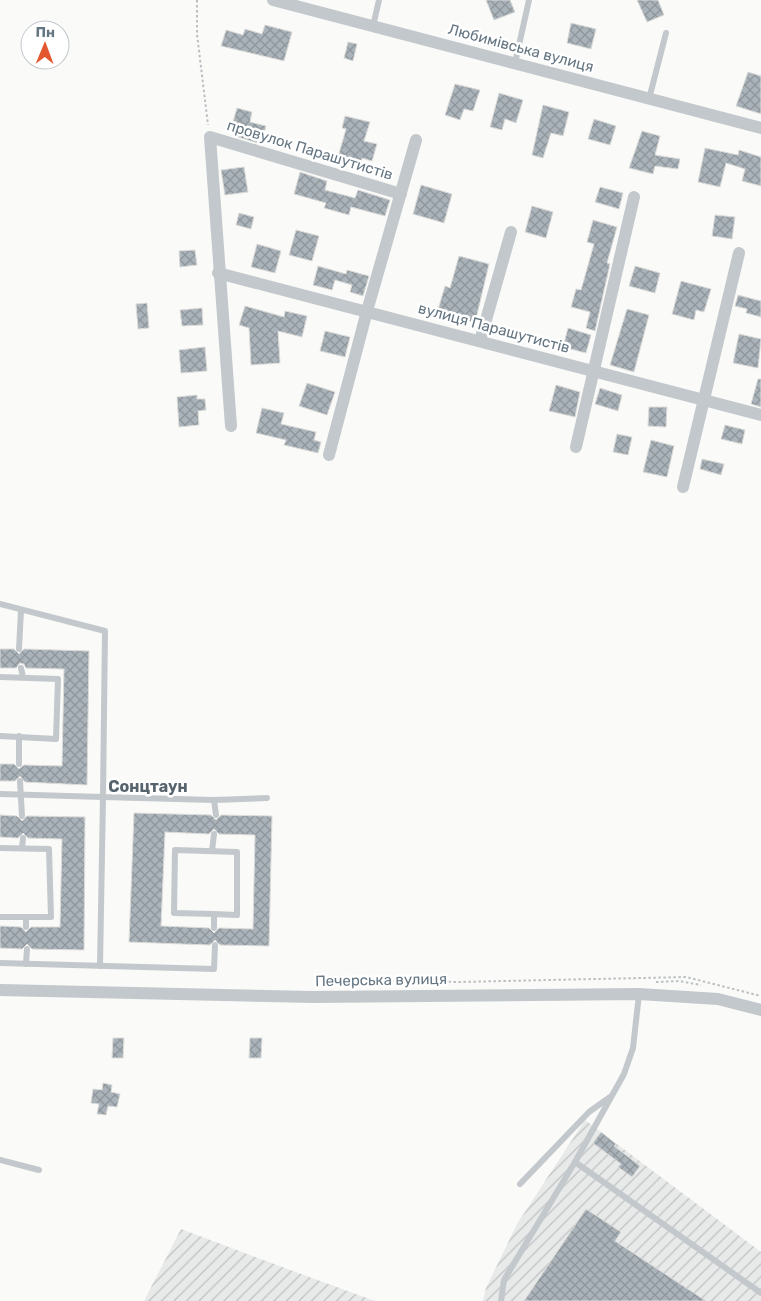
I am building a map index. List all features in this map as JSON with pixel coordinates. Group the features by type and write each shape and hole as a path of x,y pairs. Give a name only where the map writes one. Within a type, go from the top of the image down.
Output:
{"street":[{"name":"Любимівська вулиця","path":"273,0 761,128"},
{"name":"провулок Парашутистів","path":"210,137 401,194"},
{"path":"210,137 218,273 231,426"},
{"path":"329,456 367,311 416,140"},
{"path":"576,447 634,198"},
{"path":"480,341 511,232"},
{"path":"683,487 739,253"},
{"name":"вулиця Парашутистів","path":"218,273 761,415"},
{"name":"Печерська вулиця","path":"0,990 313,997 639,994 718,999 761,1010"}],"lane":[{"path":"373,26 379,0"},
{"path":"514,63 529,0"},
{"path":"650,99 666,33"},
{"path":"0,604 106,631 100,966"},
{"path":"19,649 21,610"},
{"path":"21,668 23,677"},
{"path":"0,677 58,679 56,739 0,736"},
{"path":"19,736 19,764"},
{"path":"20,781 22,816"},
{"path":"0,794 214,800 267,798"},
{"path":"214,800 216,816"},
{"path":"212,851 214,834"},
{"path":"22,848 23,838"},
{"path":"0,848 49,849 51,917 0,917"},
{"path":"175,850 237,852 237,915 214,914 174,913 175,850"},
{"path":"214,914 214,928"},
{"path":"26,917 26,928"},
{"path":"0,963 214,969 215,945"},
{"path":"26,949 26,964"},
{"path":"501,1301 504,1280 575,1162 624,1074 633,1048 639,994"},
{"path":"520,1184 589,1112 613,1095"},
{"path":"0,1160 39,1170"},
{"path":"575,1162 761,1293"}],"path":[{"path":"197,0 197,34 210,137"}],"shaded area":[{"path":"585,1120 761,1252 761,1301 483,1301 486,1288 517,1224"},
{"path":"181,1229 301,1274 375,1301 144,1301"}],"building":[{"path":"486,0 510,0 515,12 494,20"},
{"path":"637,0 658,0 664,15 647,22"},
{"path":"571,23 596,29 591,49 567,43"},
{"path":"265,25 292,32 284,61 221,46 226,30 243,35 245,29 262,34"},
{"path":"348,42 357,44 353,61 344,58"},
{"path":"748,72 761,76 761,114 736,106"},
{"path":"455,84 480,90 473,111 464,109 460,120 445,115"},
{"path":"499,93 523,100 516,123 505,119 502,130 490,127"},
{"path":"543,105 569,112 563,136 551,133 543,158 532,155"},
{"path":"237,108 252,112 250,122 266,126 261,144 238,137 241,127 232,125"},
{"path":"345,116 370,122 364,141 377,144 372,161 362,158 361,164 338,157 346,129 342,128"},
{"path":"594,119 616,126 610,145 588,139"},
{"path":"642,131 660,136 655,155 680,159 678,169 655,166 653,174 629,168"},
{"path":"705,148 738,155 739,150 761,157 761,186 742,181 745,169 726,163 720,187 698,182"},
{"path":"244,167 248,192 225,195 221,170"},
{"path":"300,172 327,181 325,190 355,198 358,190 390,200 385,216 351,207 349,215 324,208 326,203 294,194"},
{"path":"421,185 452,194 444,223 413,214"},
{"path":"600,187 623,193 619,209 595,202"},
{"path":"532,206 553,212 546,238 525,232"},
{"path":"239,213 254,217 251,229 236,225"},
{"path":"715,215 735,217 732,239 712,236"},
{"path":"593,220 617,227 607,263 610,264 595,331 586,328 590,312 571,307 576,289 581,290 594,244 587,242"},
{"path":"296,230 319,236 312,261 289,255"},
{"path":"257,244 281,251 275,273 251,267"},
{"path":"195,250 197,265 180,267 179,251"},
{"path":"459,256 489,264 475,323 437,313 445,286 450,288"},
{"path":"318,266 346,274 347,270 369,276 363,296 350,292 352,285 335,280 332,290 313,285"},
{"path":"635,266 660,273 655,293 629,286"},
{"path":"681,281 711,289 704,312 696,310 694,320 672,314"},
{"path":"738,295 761,301 761,317 746,313 747,309 735,306"},
{"path":"147,303 149,328 138,329 136,304"},
{"path":"245,306 284,317 285,311 307,316 302,337 278,331 280,363 251,365 249,328 239,325"},
{"path":"202,308 203,325 182,326 180,310"},
{"path":"627,309 649,315 634,372 610,365"},
{"path":"568,328 591,335 586,353 563,347"},
{"path":"325,331 350,337 345,357 320,351"},
{"path":"739,334 761,339 758,368 733,363"},
{"path":"205,347 207,371 181,373 179,350"},
{"path":"758,379 761,379 761,407 751,404"},
{"path":"307,383 335,392 327,415 299,406"},
{"path":"556,385 580,392 575,417 549,411"},
{"path":"600,388 622,395 618,411 595,404"},
{"path":"197,395 197,399 205,399 206,410 198,411 199,425 179,427 177,397"},
{"path":"649,407 667,407 666,427 648,426"},
{"path":"262,408 284,413 281,424 316,432 314,440 321,442 318,453 284,445 286,440 256,433"},
{"path":"725,425 745,430 742,444 721,439"},
{"path":"617,434 632,437 628,455 613,452"},
{"path":"651,440 674,446 667,477 643,472"},
{"path":"702,459 724,464 721,475 700,469"},
{"path":"0,649 14,649 19,654 24,649 89,651 87,785 25,782 20,776 15,781 0,781 0,764 14,764 19,769 24,765 62,766 64,669 26,668 24,664 20,663 16,668 0,668"},
{"path":"134,813 211,815 216,820 221,815 272,816 269,946 220,945 215,940 210,945 129,942","holes":["214,829 219,834 255,835 253,929 219,928 214,933 209,928 161,926 165,832 209,834"]},
{"path":"0,815 17,816 22,821 27,816 85,817 84,950 32,949 27,944 22,949 0,948 0,926 21,927 26,932 31,927 60,927 62,839 28,838 23,833 18,838 0,837"},
{"path":"113,1038 124,1038 123,1058 112,1058"},
{"path":"250,1038 262,1038 261,1058 249,1058"},
{"path":"103,1083 112,1085 111,1092 120,1094 117,1107 108,1106 106,1115 97,1114 99,1104 91,1103 93,1089 102,1090"},
{"path":"601,1132 616,1144 614,1146 640,1166 632,1177 618,1167 621,1164 593,1143"},
{"path":"586,1209 621,1232 615,1241 706,1301 524,1301"}],"district":[{"name":"Сонцтаун","path":"148,786"}]}
